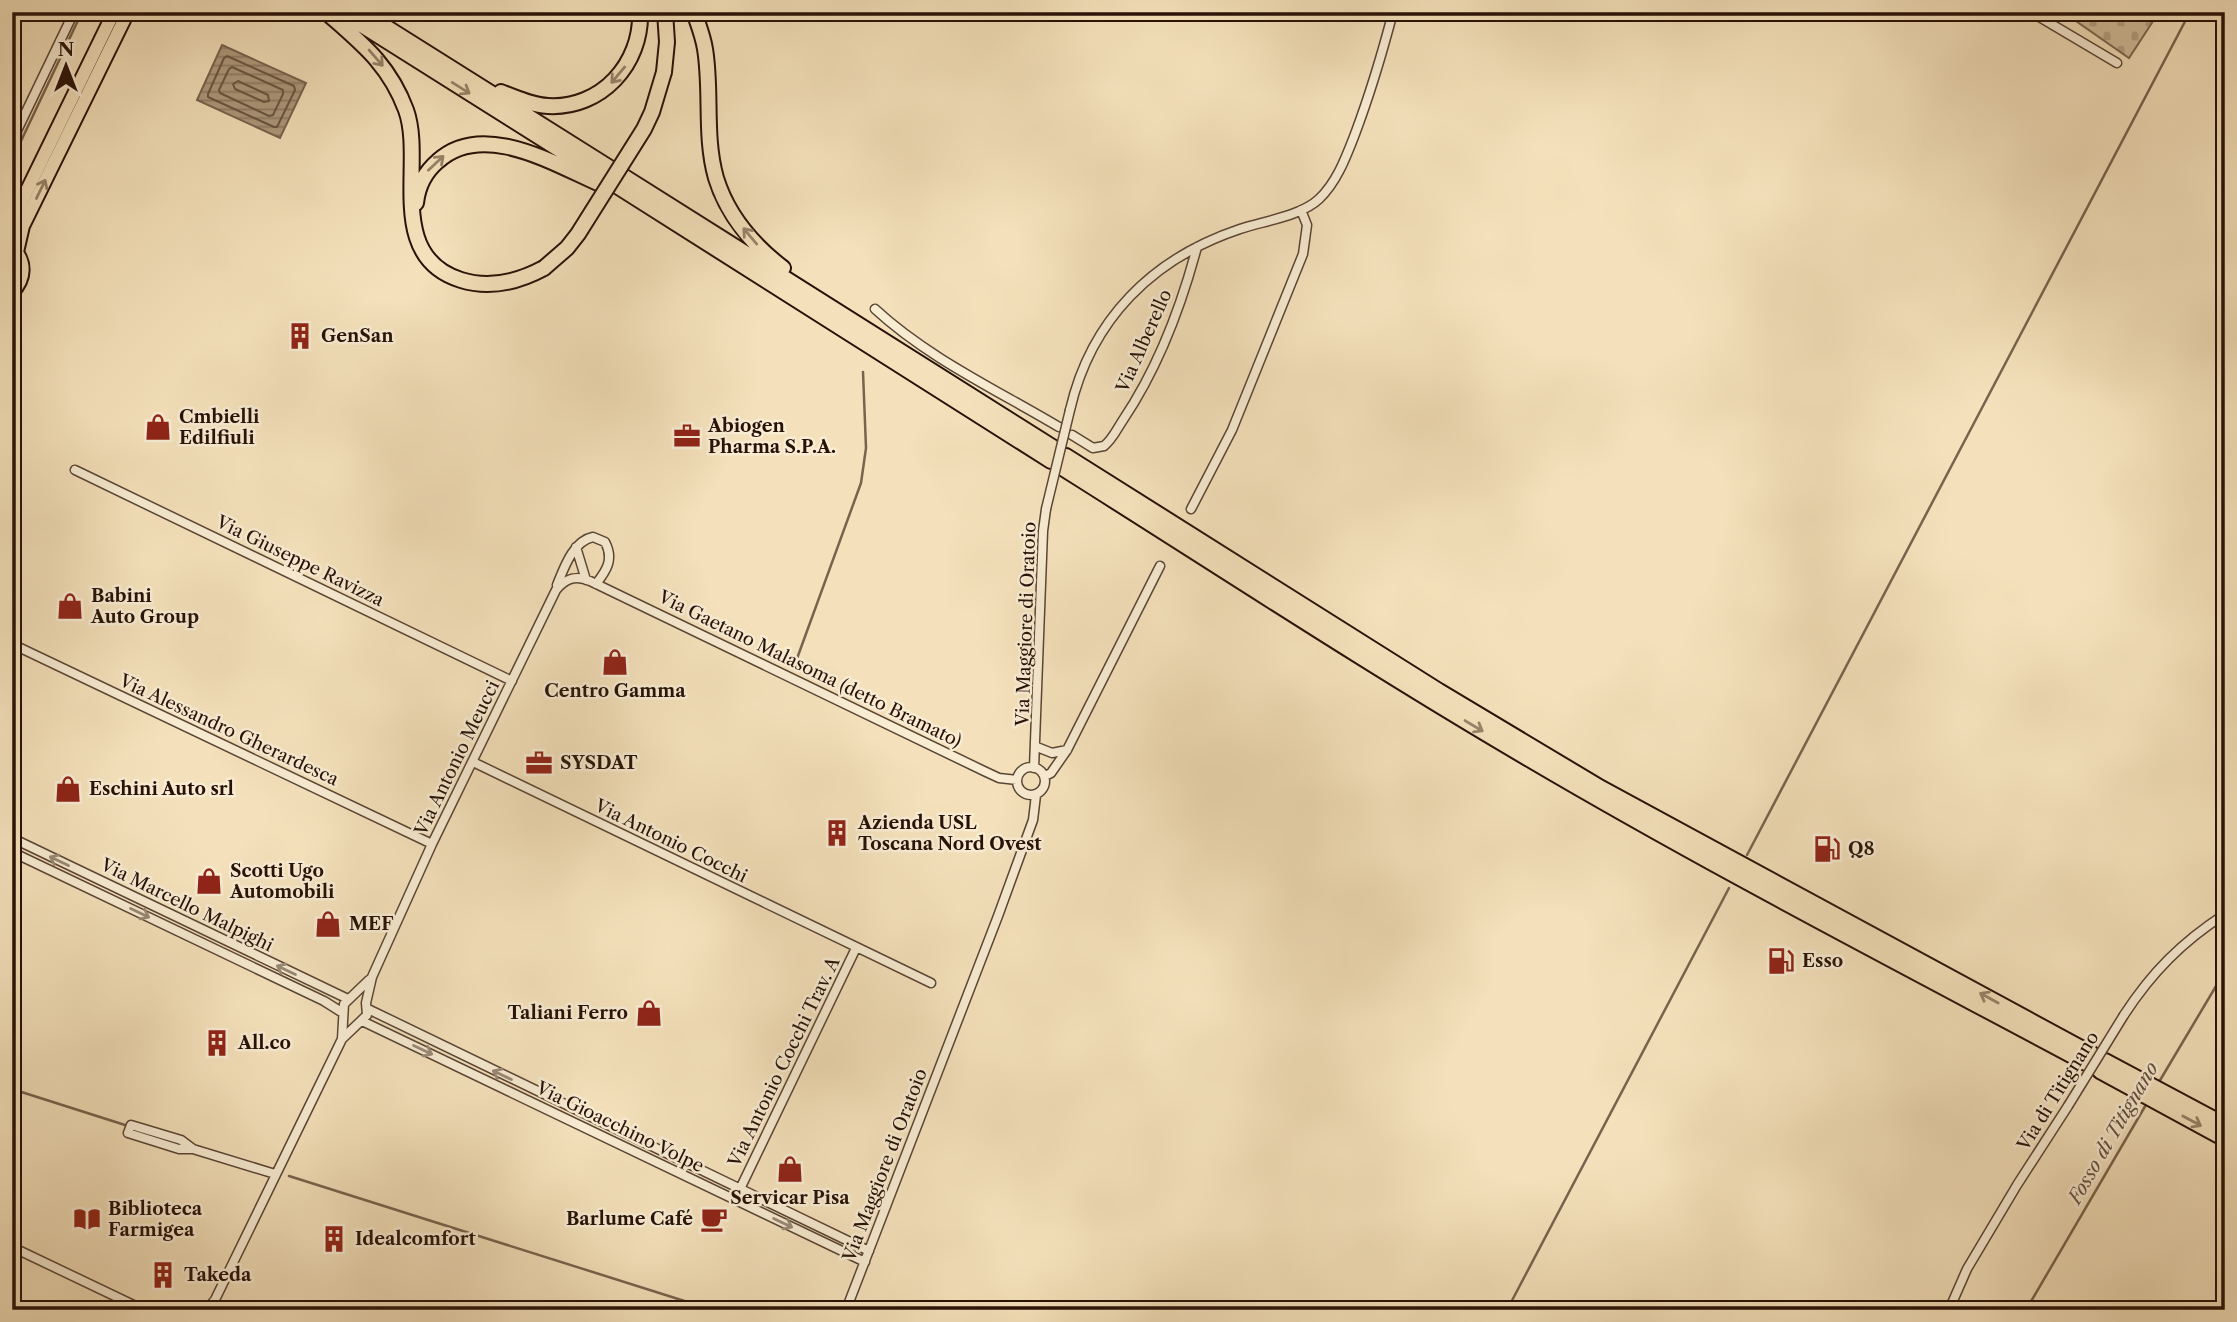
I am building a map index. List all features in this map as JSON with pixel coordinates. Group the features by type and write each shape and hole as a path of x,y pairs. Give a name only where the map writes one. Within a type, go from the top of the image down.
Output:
{"highway":[{"path":"326,12 377,59 407,113 411,132 410,189 414,225 422,248 446,273 458,279 496,284 517,280 544,268 567,248 636,141 652,112 664,72 667,42 665,12"},
{"path":"341,12 611,180 839,312 1052,454 640,201 611,180 459,72 362,12"},
{"path":"459,72 532,104 574,104 599,94 625,68 639,33 640,12"},
{"path":"694,12 705,50 713,165 718,185 728,206 740,225 762,250 839,312"},
{"path":"414,225 419,187 430,168 451,152 474,144 500,145 611,180"},
{"path":"1065,462 1432,701 1654,830 2162,1098 2225,1125"},
{"path":"2162,1098 2225,1139"}],"main road":[{"path":"12,221 114,12"},
{"path":"12,293 22,278 22,261 15,249 23,226 128,12"}],"street":[{"path":"12,141 74,12"},
{"name":"Via Maggiore di Oratoio","path":"1034,768 1037,747 1043,531 1070,410 1087,357 1113,316 1149,278 1176,259 1222,235 1301,210 1319,200 1337,176 1378,70 1393,12"},
{"path":"2031,12 2117,62"},
{"path":"1191,509 1232,430 1303,254 1307,225 1301,210"},
{"name":"Via Alberello","path":"1072,435 1093,448 1104,446 1145,387 1189,275 1197,247"},
{"path":"876,309 897,328 988,387 1059,427"},
{"name":"Via Giuseppe Ravizza","path":"75,470 512,681"},
{"path":"593,537 602,539 607,545 609,563 606,572 591,582 576,547 593,537"},
{"name":"Via Antonio Meucci","path":"212,1306 342,1039 366,1017 372,977 432,844 576,547"},
{"name":"Via Maggiore di Oratoio","path":"846,1310 1033,820 1035,795 1043,790 1045,776 1051,773 1067,750 1160,566"},
{"path":"555,590 569,579 578,577 591,582"},
{"name":"Via Gaetano Malasoma (detto Bramato)","path":"591,582 999,778 1017,780"},
{"name":"Via Alessandro Gherardesca","path":"12,644 432,844"},
{"name":"Via Maggiore di Oratoio","path":"1037,747 1052,753 1067,750"},
{"name":"Via Antonio Cocchi","path":"473,762 931,983"},
{"path":"1035,795 1022,792 1017,780 1025,769 1034,768 1045,776"},
{"name":"Via Marcello Malpighi","path":"12,838 350,998"},
{"name":"Via Marcello Malpighi","path":"12,852 299,989 337,1008 343,1014"},
{"name":"Via di Titignano","path":"1949,1310 1956,1291 2017,1185 2124,1014 2169,957 2225,914"},
{"name":"Via Antonio Cocchi Trav. A","path":"740,1189 856,948"},
{"name":"Via Antonio Meucci","path":"342,1039 343,1007 372,977"},
{"path":"350,998 358,997 367,1006"},
{"name":"Via Gioacchino Volpe","path":"367,1006 869,1251"},
{"path":"343,1014 349,1021 360,1022"},
{"name":"Via Gioacchino Volpe","path":"360,1022 865,1262"},
{"path":"193,1149 181,1140 131,1125 128,1133 275,1174"},
{"path":"12,1247 144,1310"},
{"path":"212,1306 229,1310"}],"green space":[{"path":"2063,12 2159,12 2129,58"}],"water":[{"path":"222,45 306,83 280,138 197,100"}],"waterway":[{"path":"12,160 82,12"},
{"path":"1747,855 2190,12"},
{"path":"795,664 861,483 866,448 863,372"},
{"path":"1507,1310 1729,888"},
{"name":"Fosso di Titignano","path":"2159,1082 2225,971"},
{"path":"12,1089 125,1125"},
{"name":"Fosso di Titignano","path":"2026,1310 2147,1103"},
{"path":"289,1176 713,1310"}],"place":[{"name":"GenSan","path":"300,336"},
{"name":"Cmbielli Edilfiuli","path":"158,427"},
{"name":"Abiogen Pharma S.P.A.","path":"687,436"},
{"name":"Babini Auto Group","path":"70,606"},
{"name":"Centro Gamma","path":"615,662"},
{"name":"SYSDAT","path":"539,763"},
{"name":"Eschini Auto srl","path":"68,789"},
{"name":"Azienda USL Toscana Nord Ovest","path":"837,833"},
{"name":"Q8","path":"1827,849"},
{"name":"Scotti Ugo Automobili","path":"209,881"},
{"name":"MEF","path":"328,924"},
{"name":"Esso","path":"1781,961"},
{"name":"Taliani Ferro","path":"649,1013"},
{"name":"All.co","path":"217,1043"},
{"name":"Servicar Pisa","path":"790,1169"},
{"name":"Biblioteca Farmigea","path":"87,1219"},
{"name":"Barlume Café","path":"714,1219"},
{"name":"Idealcomfort","path":"334,1239"},
{"name":"Takeda","path":"163,1275"}]}
